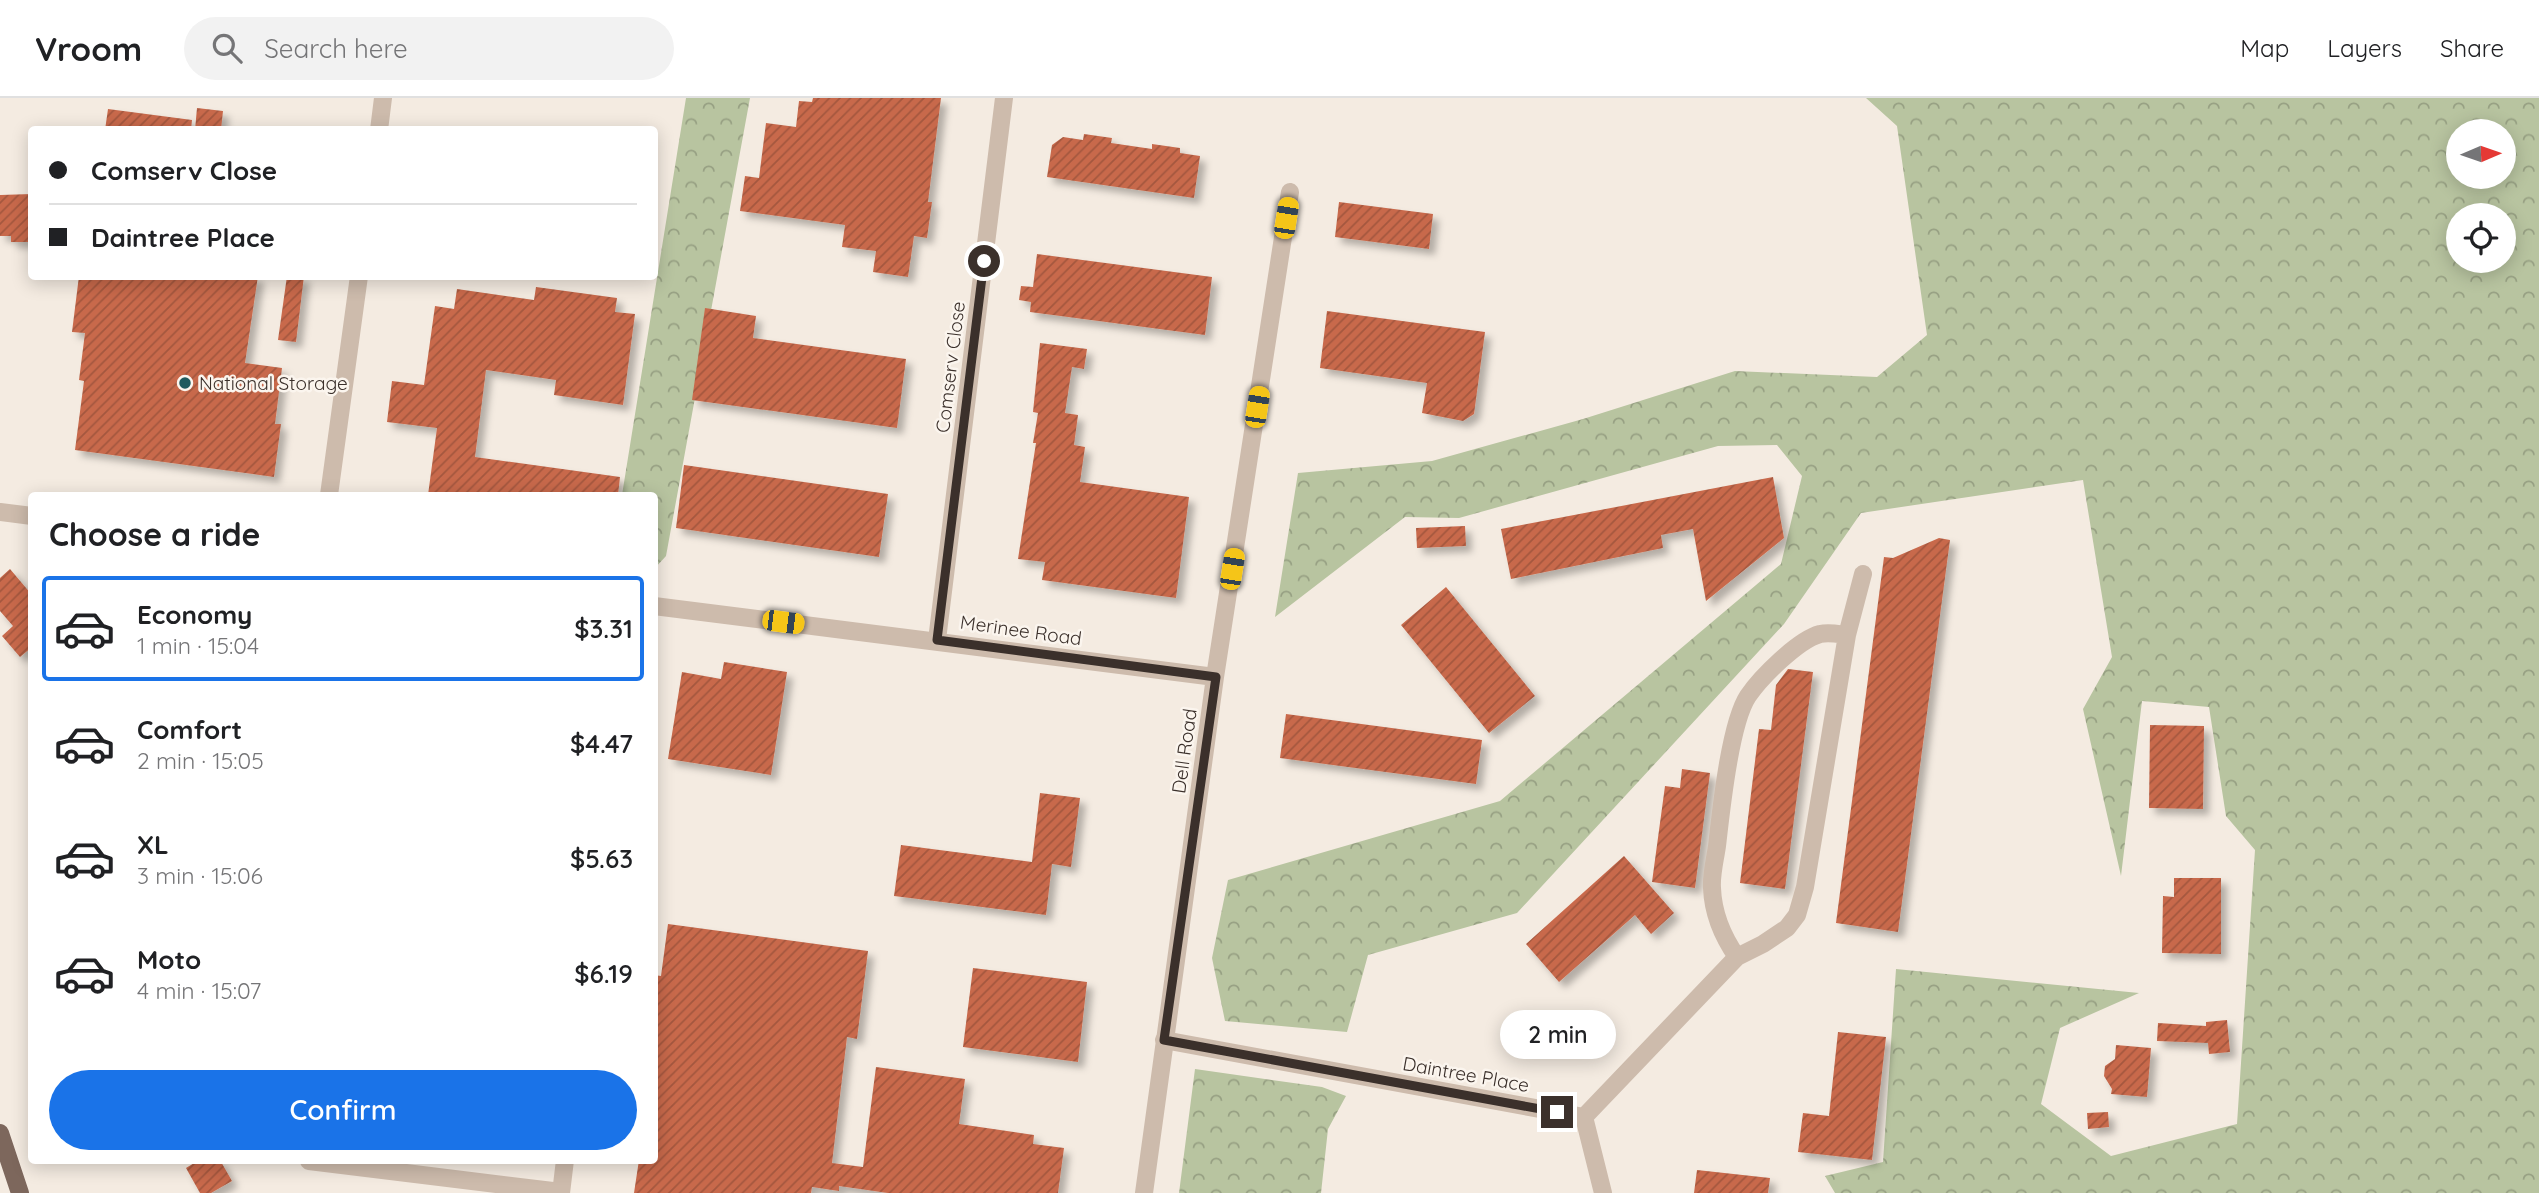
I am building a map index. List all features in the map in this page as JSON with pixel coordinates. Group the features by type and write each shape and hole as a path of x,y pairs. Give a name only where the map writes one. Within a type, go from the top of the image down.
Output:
{"main road":[{"path":"0,1133 20,1193"}],"street":[{"path":"380,126 383,98"},
{"name":"Comserv Close","path":"937,640 1004,98"},
{"name":"Dell Road","path":"1144,1193 1216,677 1290,191"},
{"path":"328,492 358,280"},
{"path":"0,512 28,516"},
{"path":"1603,1193 1584,1117 1737,957 1774,938 1787,928 1797,915 1805,887 1847,635 1863,574"},
{"name":"Merinee Road","path":"658,606 1216,677"},
{"path":"1737,957 1725,941 1720,928 1712,887 1721,812 1741,711 1748,696 1764,677 1811,638 1829,633 1847,635"},
{"name":"Daintree Place","path":"1164,1040 1584,1117"},
{"path":"333,1164 561,1193 565,1164"}],"green space":[{"path":"686,98 750,98 666,556 658,565 658,492 622,492"},
{"path":"1866,98 2539,98 2539,1193 1835,1193 1825,1176 1883,1162 1896,969 2139,993 2060,1028 2041,1104 2111,1156 2237,1124 2255,850 2226,816 2209,707 2142,701 2121,876 2083,709 2112,657 2083,480 1861,513 1784,624 1517,913 1368,955 1347,1032 1225,1021 1212,958 1228,880 1500,801 1781,564 1802,476 1777,445 1718,446 1459,518 1405,517 1275,617 1298,473 1432,461 1583,419 1735,371 1877,377 1927,335 1897,126"},
{"path":"1195,1069 1322,1087 1346,1096 1328,1129 1321,1193 1179,1193"}],"building":[{"path":"813,98 941,98 928,202 932,202 927,238 914,236 908,277 873,272 876,251 842,247 845,225 740,211 745,176 759,178 766,123 796,127 799,101 812,102"},
{"path":"197,108 223,111 221,126 195,126"},
{"path":"108,109 192,120 191,126 106,126"},
{"path":"1084,134 1112,138 1111,143 1152,149 1152,144 1180,148 1180,153 1200,156 1194,198 1047,177 1052,145 1063,137 1083,140"},
{"path":"28,194 28,242 11,242 11,236 0,236 0,195"},
{"path":"1339,202 1433,214 1429,249 1335,237"},
{"path":"1037,254 1212,277 1205,335 1030,312 1031,302 1019,300 1021,286 1033,287"},
{"name":"National Storage","path":"78,280 257,280 245,363 282,368 275,424 281,424 274,477 75,450 84,381 79,380 85,333 72,332"},
{"path":"286,280 304,280 296,342 278,340"},
{"path":"536,287 617,298 615,312 635,314 623,405 554,395 556,380 486,370 475,457 620,477 618,492 428,492 437,428 387,422 392,381 424,385 435,306 454,309 457,289 534,300"},
{"path":"705,308 756,316 753,338 906,359 897,428 692,400"},
{"path":"1327,311 1485,332 1474,414 1463,421 1422,413 1427,383 1320,368"},
{"path":"1040,343 1087,349 1084,369 1072,367 1065,413 1078,415 1074,445 1085,447 1080,482 1189,497 1176,598 1042,580 1045,562 1018,559 1036,443 1033,443 1038,413 1033,412"},
{"path":"684,465 888,494 879,557 676,528"},
{"path":"1773,477 1784,538 1706,601 1693,529 1661,535 1663,548 1511,579 1501,529"},
{"path":"1465,526 1466,546 1417,548 1416,528"},
{"path":"1939,538 1950,540 1898,932 1836,923 1884,557 1893,558"},
{"path":"10,569 28,590 28,650 20,657 2,636 13,626 0,611 0,578"},
{"path":"1446,587 1535,696 1489,733 1401,625"},
{"path":"724,662 787,672 771,775 668,759 682,672 721,679"},
{"path":"1788,669 1813,672 1785,889 1740,883 1759,729 1771,730 1776,685"},
{"path":"1286,714 1482,740 1476,784 1280,758"},
{"path":"2150,725 2204,726 2203,809 2149,808"},
{"path":"1682,769 1710,773 1695,888 1652,882 1665,786 1680,788"},
{"path":"1040,793 1080,798 1071,867 1052,864 1046,915 894,896 901,845 1032,862"},
{"path":"1624,856 1674,913 1651,934 1635,915 1559,982 1526,944"},
{"path":"2174,878 2221,878 2221,954 2162,953 2163,896 2174,897"},
{"path":"668,924 868,951 857,1039 847,1037 832,1163 863,1167 876,1067 965,1079 959,1124 1034,1135 1033,1144 1064,1148 1058,1193 888,1193 839,1186 839,1191 812,1187 811,1193 634,1193 638,1164 658,1164 658,976 661,976"},
{"path":"973,968 1087,982 1078,1062 963,1047"},
{"path":"2227,1020 2230,1052 2209,1054 2208,1043 2157,1041 2158,1023 2206,1026 2206,1022"},
{"path":"1838,1032 1886,1037 1872,1160 1798,1152 1803,1113 1829,1116"},
{"path":"2116,1045 2151,1048 2147,1097 2111,1094 2112,1089 2104,1076 2105,1066 2115,1059"},
{"path":"2108,1112 2109,1127 2088,1129 2087,1113"},
{"path":"192,1164 222,1164 232,1181 211,1193 200,1193 186,1168"},
{"path":"1697,1170 1770,1178 1768,1193 1694,1193"}],"place":[{"name":"National Storage","path":"185,383"}],"route":[{"path":"984,261 937,640 1216,677 1164,1040 1557,1112"}]}
